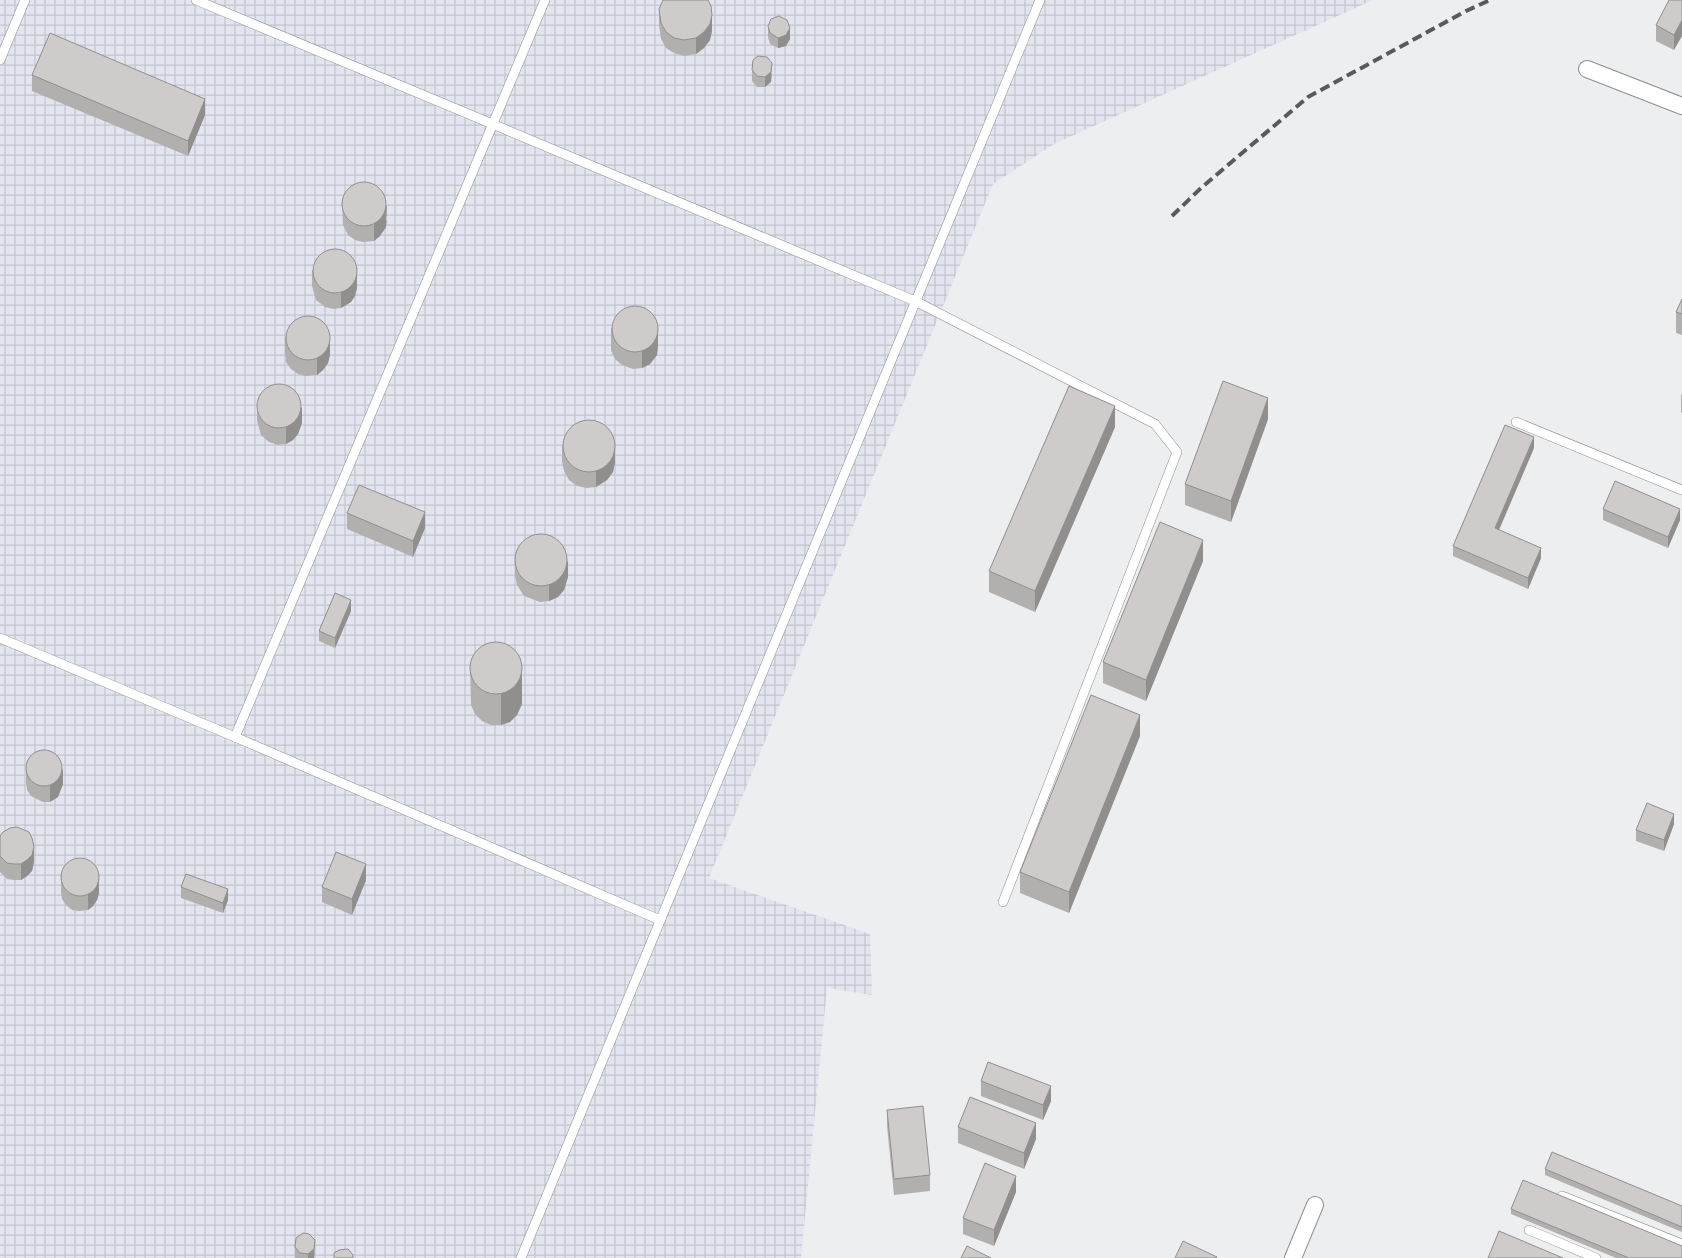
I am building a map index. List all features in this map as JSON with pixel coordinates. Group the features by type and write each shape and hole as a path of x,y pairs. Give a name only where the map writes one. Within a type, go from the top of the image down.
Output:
{"street":[{"path":"1587,68 1682,106"},
{"path":"1293,1258 1315,1205"}],"lane":[{"path":"0,60 25,0"},
{"path":"196,0 915,301 1155,424 1177,452 1003,902"},
{"path":"235,736 545,0"},
{"path":"520,1258 1040,0"},
{"path":"1516,422 1682,490"},
{"path":"0,638 235,736 660,920"},
{"path":"1557,1194 1682,1244"},
{"path":"1529,1230 1596,1258"}],"shaded area":[{"path":"0,0 1373,0 1054,144 993,184 709,878 870,934 872,995 827,988 801,1258 0,1258"}],"building":[{"path":"663,0 708,0 712,15 710,24 696,38 684,40 674,38 666,32 661,23 659,9"},
{"path":"1669,0 1682,0 1682,20 1674,35 1656,25"},
{"path":"779,16 787,20 790,28 786,35 778,38 770,33 768,26 771,19"},
{"path":"50,33 205,99 188,141 32,75"},
{"path":"758,56 767,57 772,63 771,72 765,77 757,76 752,70 753,60"},
{"path":"360,182 368,182 380,188 386,204 380,220 368,226 360,226 348,220 342,208 342,200 348,188"},
{"path":"331,249 339,249 351,255 357,271 351,287 339,293 331,293 319,287 313,275 313,267 319,255"},
{"path":"1682,299 1682,314 1676,312"},
{"path":"640,306 652,312 657,320 657,338 652,346 644,351 630,352 618,346 613,338 612,324 618,312 626,307"},
{"path":"304,316 312,316 324,322 330,338 324,354 312,360 304,360 292,354 286,342 286,334 292,322"},
{"path":"1223,381 1268,398 1231,501 1185,484"},
{"path":"275,384 283,384 295,390 301,406 295,422 283,428 275,428 263,422 257,410 257,402 263,390"},
{"path":"1069,386 1115,406 1035,591 989,571"},
{"path":"589,420 603,424 611,432 615,446 611,460 603,468 589,472 575,468 567,460 563,446 567,432 575,424"},
{"path":"1505,425 1534,437 1495,528 1541,548 1528,578 1453,546"},
{"path":"1615,481 1680,509 1668,537 1603,509"},
{"path":"359,485 425,512 413,541 347,513"},
{"path":"1160,522 1203,540 1146,680 1103,662"},
{"path":"541,534 555,538 563,546 567,560 563,574 555,582 541,586 527,582 519,574 515,560 519,546 527,538"},
{"path":"335,593 351,600 335,638 319,631"},
{"path":"496,642 510,646 518,654 522,668 518,682 510,690 496,694 482,690 474,682 470,668 474,654 482,646"},
{"path":"1091,695 1140,715 1069,892 1020,872"},
{"path":"44,750 51,751 57,755 61,761 61,775 57,781 51,785 44,786 37,785 31,781 27,775 26,768 27,761 31,755 37,751"},
{"path":"1647,803 1674,814 1664,840 1636,830"},
{"path":"17,827 29,832 34,847 32,855 21,864 7,863 0,856 0,836 10,828"},
{"path":"336,852 366,864 352,899 322,887"},
{"path":"80,858 93,864 99,877 93,890 80,896 67,890 61,877 67,864"},
{"path":"186,874 228,889 223,903 181,887"},
{"path":"988,1062 1051,1086 1043,1105 981,1081"},
{"path":"970,1097 1036,1123 1024,1153 958,1127"},
{"path":"923,1106 930,1175 894,1179 887,1110"},
{"path":"1552,1152 1682,1206 1682,1227 1545,1169"},
{"path":"985,1163 1016,1176 994,1230 963,1218"},
{"path":"1523,1180 1682,1246 1682,1258 1629,1258 1511,1209"},
{"path":"1499,1231 1563,1258 1488,1258"},
{"path":"303,1233 309,1234 315,1240 314,1249 308,1254 300,1253 295,1247 296,1238"},
{"path":"1183,1241 1217,1257 1175,1258"},
{"path":"967,1246 991,1258 961,1258"},
{"path":"348,1249 353,1258 334,1258 334,1253 339,1250"}],"railway":[{"path":"1172,216 1201,188 1308,97 1466,11 1490,0"}]}
